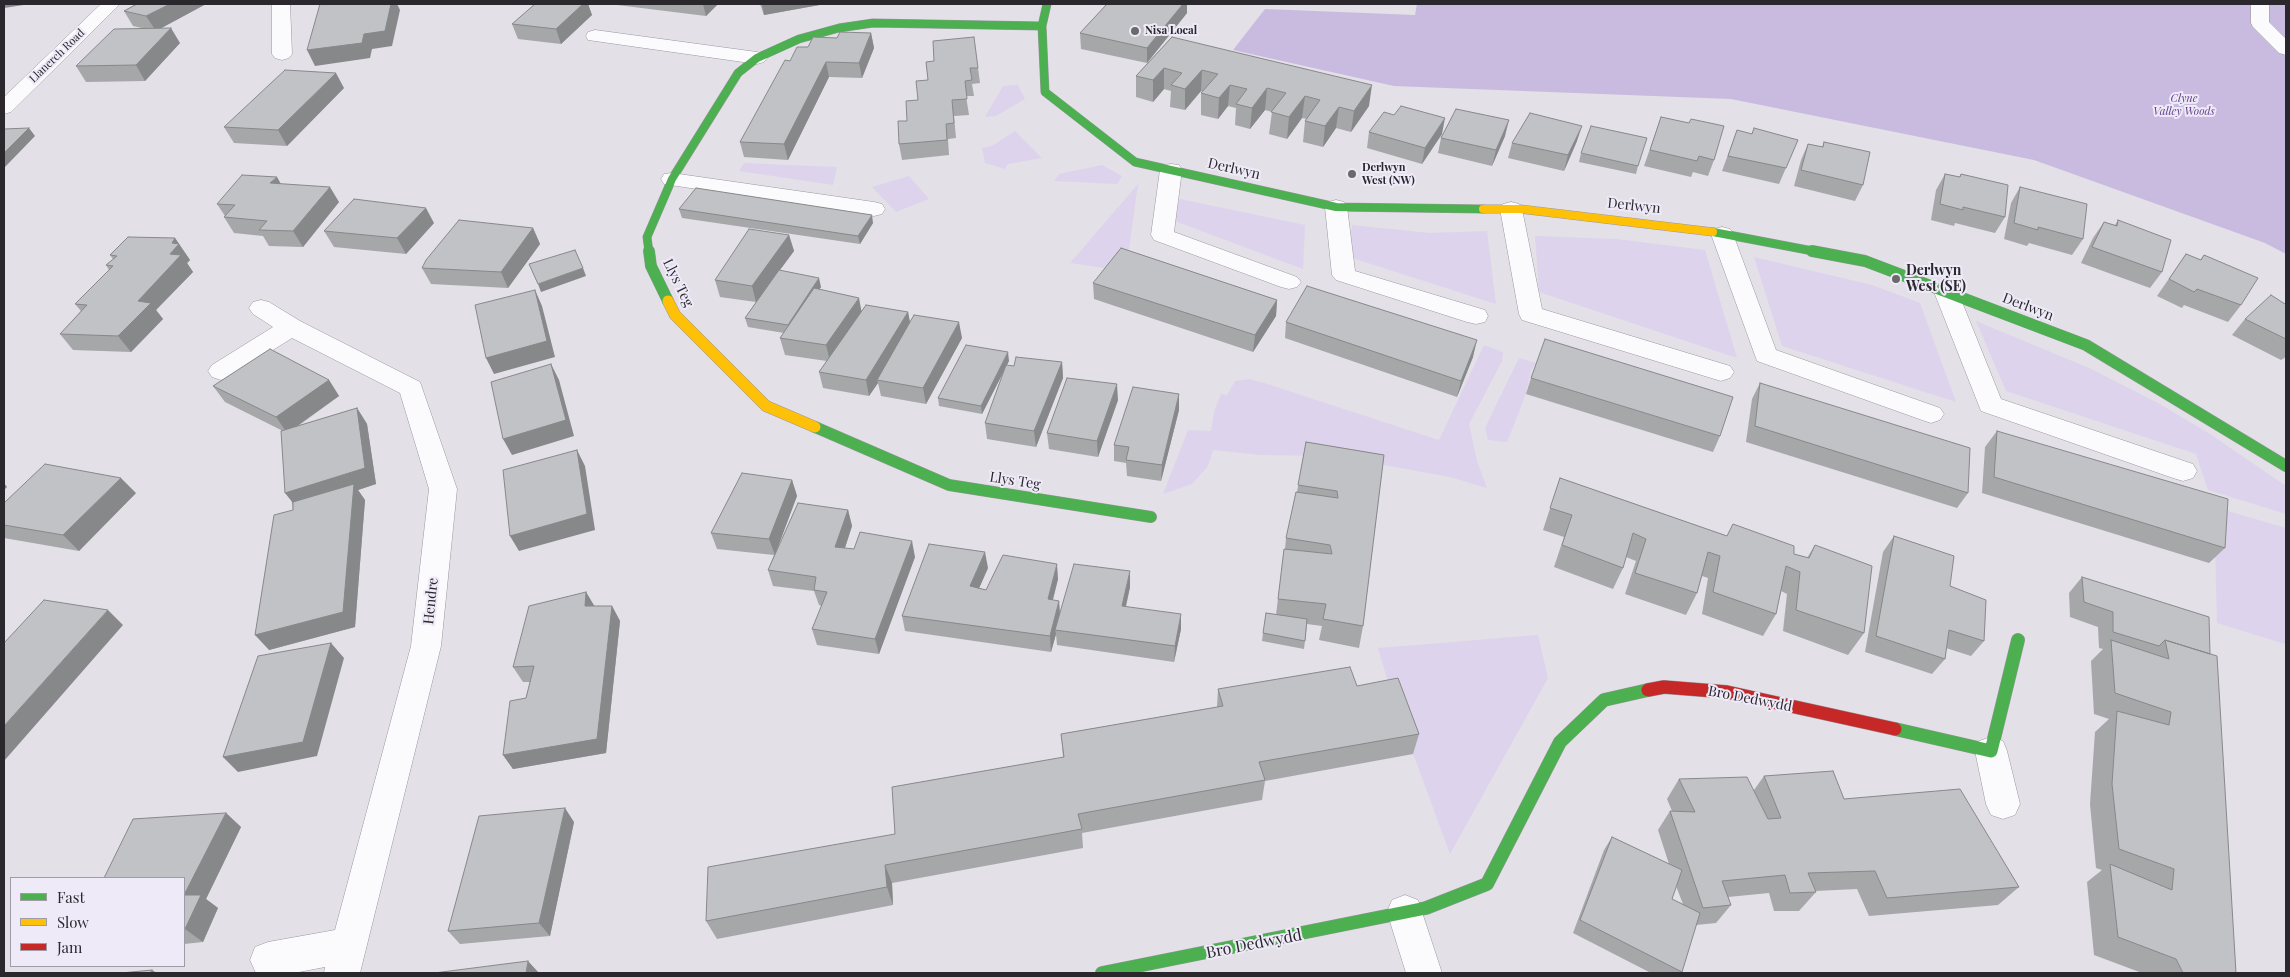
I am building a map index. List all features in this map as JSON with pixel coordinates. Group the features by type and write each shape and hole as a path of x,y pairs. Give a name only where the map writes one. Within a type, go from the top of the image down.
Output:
{"street":[{"name":"Llanerch Road","path":"4,108 111,4"},
{"path":"281,4 282,54"},
{"name":"Derlwyn","path":"1047,4 1042,26 1045,92 1135,162 1336,207 1511,209 1692,228 1865,262 2086,345 2286,466"},
{"path":"2260,4 2260,23 2286,49"},
{"name":"Llys Teg","path":"1042,26 873,23 839,28 798,40 756,58 738,73 672,179 647,237 651,266 674,315 766,406 949,485 1151,517"},
{"path":"595,36 756,58"},
{"path":"1172,170 1162,235 1288,282"},
{"path":"672,179 874,209"},
{"path":"1336,207 1344,275 1476,316"},
{"path":"1511,209 1531,314 1721,372"},
{"path":"1722,234 1766,355 1931,414"},
{"path":"1946,292 1990,405 2183,471"},
{"name":"Hendre","path":"261,308 291,327 411,388 443,489 426,646 346,959 268,960"},
{"path":"221,371 291,327"},
{"path":"2003,804 1991,752 2018,640"},
{"name":"Bro Dedwydd","path":"1102,973 1426,908 1487,884 1560,742 1604,700 1664,687 1727,692 1991,752"},
{"path":"1405,912 1424,972"}],"shaded area":[{"path":"1018,85 1025,99 996,116 985,117 1003,86"},
{"path":"1015,131 1042,158 1008,164 1005,169 985,163 982,148 992,146"},
{"path":"744,163 837,167 833,185 739,171"},
{"path":"1102,165 1122,176 1117,184 1054,181 1059,174"},
{"path":"909,176 929,199 896,212 872,187"},
{"path":"1138,184 1128,256 1117,270 1070,263"},
{"path":"1180,199 1305,225 1303,269 1172,220"},
{"path":"1352,225 1430,233 1487,231 1496,304 1349,257"},
{"path":"1535,236 1616,239 1705,250 1737,358 1539,292"},
{"path":"1754,257 1872,285 1920,303 1956,402 1782,346"},
{"path":"1976,321 2089,368 2158,403 2210,434 2286,486 2286,514 2208,490 2196,454 2006,391"},
{"path":"1484,345 1503,352 1502,361 1469,424 1477,461 1487,488 1450,477 1335,456 1261,455 1213,450 1208,466 1192,484 1163,494 1188,430 1211,431 1214,412 1221,394 1227,395 1235,381 1249,379 1264,383 1439,440"},
{"path":"1519,358 1536,363 1531,370 1526,394 1507,442 1488,440 1485,428"},
{"path":"2214,507 2286,528 2285,644 2217,623"},
{"path":"1538,635 1548,678 1450,854 1393,699 1378,648"}],"green space":[{"name":"Clyne Valley Woods","path":"1417,4 2286,4 2286,254 2265,243 2034,160 1731,99 1394,86 1233,50 1265,9 1415,15"}],"building":[{"path":"137,4 170,4 146,16 124,11"},
{"path":"320,4 391,4 385,31 364,34 362,43 307,50"},
{"path":"535,4 583,4 556,29 512,24"},
{"name":"Nisa Local","path":"1107,4 1183,4 1147,48 1080,33"},
{"path":"171,28 136,65 76,66 114,29"},
{"path":"840,32 871,33 859,63 826,62 784,144 740,142 785,60 790,61 797,47 808,47 813,37 837,38"},
{"path":"974,37 978,68 970,68 972,80 965,81 967,99 952,100 954,123 946,124 947,140 899,144 898,121 907,121 906,101 918,100 916,81 928,80 926,62 934,61 933,41"},
{"path":"1172,37 1372,85 1354,111 1339,107 1325,126 1305,121 1320,100 1305,96 1289,117 1271,112 1286,93 1267,88 1252,108 1236,104 1247,89 1230,85 1219,98 1201,93 1218,74 1202,70 1185,89 1171,85 1182,73 1164,68 1153,80 1136,76"},
{"path":"285,70 336,73 278,130 224,127"},
{"path":"1401,106 1445,118 1425,148 1369,132 1384,112 1394,115"},
{"path":"1456,109 1509,120 1496,150 1441,138"},
{"path":"1530,113 1582,126 1568,155 1512,143"},
{"path":"1661,117 1689,123 1691,119 1724,126 1714,160 1699,156 1697,161 1650,150"},
{"path":"1591,126 1647,138 1638,166 1581,153"},
{"path":"29,128 4,153 4,129"},
{"path":"1754,128 1798,140 1786,168 1728,156 1737,130 1752,134"},
{"path":"1824,142 1870,152 1863,185 1801,170 1808,144 1823,147"},
{"path":"1945,174 1960,177 1961,174 2008,185 2005,217 1963,207 1963,210 1940,204"},
{"path":"242,175 277,177 270,183 330,187 293,231 259,230 267,221 224,217 235,205 217,204"},
{"path":"2020,187 2087,204 2083,239 2038,227 2038,230 2014,223"},
{"path":"696,188 872,215 858,236 679,209"},
{"path":"354,199 426,208 397,238 324,231"},
{"path":"459,220 533,228 501,272 422,268 426,260"},
{"path":"2118,220 2171,240 2162,272 2092,247 2104,222 2117,226"},
{"path":"749,229 789,235 752,286 715,280"},
{"path":"128,237 175,238 172,243 179,244 170,254 181,255 138,301 151,303 118,336 60,334 87,305 75,304 113,266 106,265 117,256 110,255"},
{"path":"1121,248 1277,300 1255,335 1093,283"},
{"path":"575,250 583,268 538,284 529,264"},
{"path":"2186,254 2201,260 2204,255 2258,278 2241,305 2197,289 2194,292 2169,279"},
{"path":"779,270 819,278 788,325 745,318"},
{"path":"1307,286 1477,340 1461,381 1286,322"},
{"path":"814,288 859,298 826,345 780,338"},
{"path":"535,290 547,341 486,358 475,305"},
{"path":"2271,295 2285,304 2286,302 2286,339 2245,319"},
{"path":"866,305 908,312 866,380 819,372"},
{"path":"914,315 959,322 923,388 877,380"},
{"path":"1545,339 1733,397 1720,436 1531,378"},
{"path":"966,345 1008,352 981,406 938,398"},
{"path":"270,349 329,380 276,417 213,386"},
{"path":"1016,357 1062,362 1034,431 985,423 1006,365 1014,366"},
{"path":"551,364 566,420 503,439 491,382"},
{"path":"1067,378 1117,384 1097,441 1047,433"},
{"path":"1760,383 1970,448 1968,493 1755,426"},
{"path":"1133,387 1179,394 1162,465 1126,460 1129,447 1114,445"},
{"path":"357,408 365,468 285,493 281,431"},
{"path":"1997,431 2228,499 2225,548 1994,477"},
{"path":"1306,442 1384,455 1363,626 1323,619 1326,604 1278,599 1284,549 1332,554 1330,545 1286,538 1296,492 1338,498 1337,491 1298,485"},
{"path":"577,450 587,514 510,536 503,470"},
{"path":"45,464 121,478 63,535 4,525 4,503"},
{"path":"742,473 792,480 769,539 711,533"},
{"path":"1560,478 1727,536 1733,524 1794,546 1794,554 1809,558 1815,545 1872,566 1864,633 1796,610 1800,572 1786,566 1776,614 1713,592 1720,556 1708,552 1697,593 1635,573 1646,539 1633,533 1623,568 1562,545 1572,515 1550,508"},
{"path":"354,484 343,612 255,635 274,515 293,510 293,502"},
{"path":"798,503 848,510 835,547 854,549 860,532 912,541 875,639 812,629 827,592 814,590 816,577 768,570"},
{"path":"1894,536 1954,556 1950,586 1986,600 1984,641 1949,630 1945,659 1876,636"},
{"path":"929,544 985,552 970,586 986,590 1003,555 1057,564 1048,599 1059,601 1050,636 902,616"},
{"path":"1074,564 1130,571 1122,606 1181,614 1175,646 1055,630"},
{"path":"2082,577 2209,617 2210,654 2165,640 2159,646 2113,632 2113,612 2084,602"},
{"path":"586,592 585,606 612,606 597,739 503,755 510,701 526,698 534,666 513,667 529,606"},
{"path":"44,600 108,610 4,726 4,643"},
{"path":"1266,613 1307,619 1305,641 1263,633"},
{"path":"2111,640 2169,659 2165,640 2217,656 2236,973 2183,973 2176,959 2118,937 2110,864 2172,890 2174,869 2119,849 2112,784 2117,711 2169,725 2171,712 2115,693"},
{"path":"331,643 303,742 223,757 258,656"},
{"path":"1350,667 1357,686 1398,678 1419,734 1259,762 1265,780 1078,814 1082,829 885,865 887,887 706,921 708,867 895,834 892,787 1064,757 1061,734 1223,706 1218,689"},
{"path":"1833,771 1844,799 1960,789 2019,887 1887,898 1875,871 1808,873 1816,892 1790,893 1785,875 1722,881 1731,905 1703,908 1670,811 1695,812 1679,779 1747,777 1768,819 1781,818 1764,776"},
{"path":"565,808 539,923 448,931 479,816"},
{"path":"226,813 185,893 185,877 104,877 133,819"},
{"path":"1612,837 1682,870 1672,899 1700,913 1682,972 1580,920"},
{"path":"185,895 201,895 185,929"},
{"path":"528,961 526,973 434,973"},
{"path":"152,970 150,973 121,973"}],"traffic: fast":[{"path":"1047,4 1042,26 1045,92 1135,162 1336,207 1483,209"},
{"path":"668,301 651,266 647,237 672,179 738,73 757,58 799,39 839,28 873,23 1042,26"},
{"path":"1713,232 1865,261 2086,345 2286,466"},
{"path":"815,427 949,485 1151,517"},
{"path":"1895,729 1991,751 2018,640"},
{"path":"1102,973 1426,908 1487,884 1560,742 1604,700 1648,690"}],"traffic: slow":[{"path":"1483,209 1520,209 1713,232"},
{"path":"668,301 675,315 766,406 815,427"}],"traffic: jam":[{"path":"1648,690 1664,687 1727,692 1895,729"}],"place":[{"name":"Nisa Local","path":"1135,31"},
{"name":"Derlwyn West (NW)","path":"1352,174"},
{"name":"Derlwyn West (SE)","path":"1896,279"}]}
